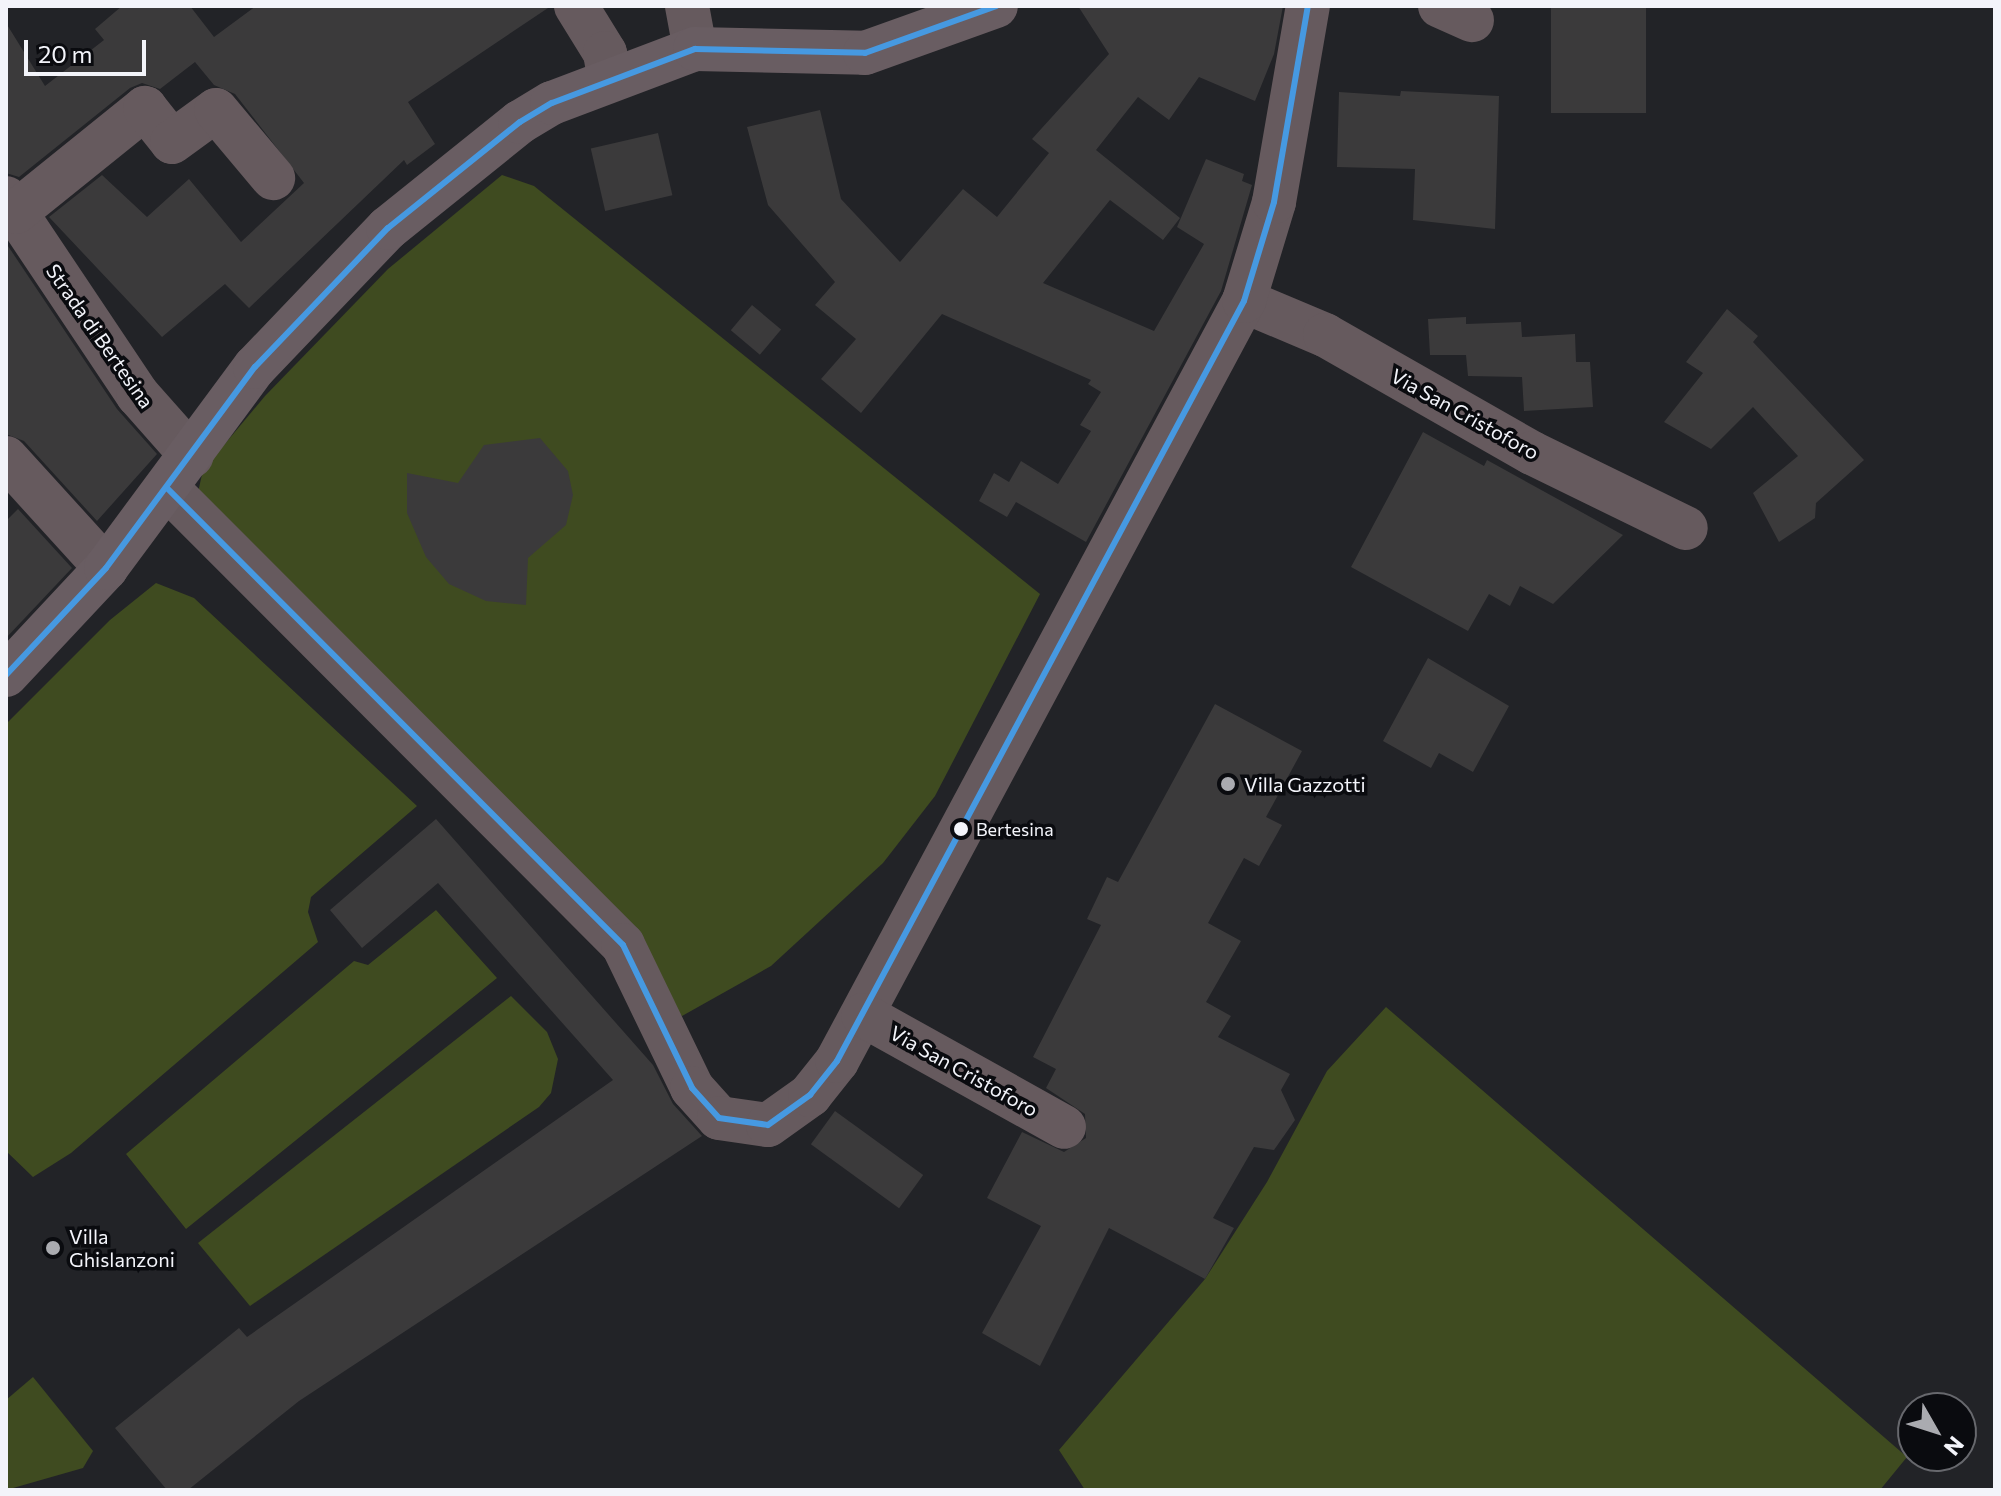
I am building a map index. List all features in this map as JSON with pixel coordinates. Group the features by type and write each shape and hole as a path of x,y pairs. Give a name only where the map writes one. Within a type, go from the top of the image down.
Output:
{"street":[{"path":"576,6 605,53 610,80"},
{"path":"687,6 695,49"},
{"path":"6,675 106,568 180,473 255,367 388,228 520,122 610,80 695,49 865,53 996,6"},
{"path":"180,473 623,945 692,1088 719,1118 768,1125 810,1095 863,1015 1244,301 1274,202 1308,6"},
{"name":"Strada di Bertesina","path":"180,473 138,395 11,205 145,108 172,142 216,110 273,178"},
{"name":"Via San Cristoforo","path":"1244,301 1325,335 1532,453 1686,528"},
{"path":"6,458 106,568"},
{"name":"Via San Cristoforo","path":"863,1015 1064,1127"}],"green space":[{"path":"502,175 534,186 1040,594 935,796 883,863 771,966 682,1016 192,519 203,470 265,396 388,269"},
{"path":"156,583 194,598 417,806 311,897 308,912 318,942 71,1153 33,1177 6,1151 6,724 110,620"},
{"path":"436,910 497,978 186,1229 126,1154 354,961 368,965"},
{"path":"511,996 547,1032 558,1059 551,1093 539,1107 250,1306 198,1243"},
{"path":"1386,1007 1897,1448 1897,1469 1880,1490 1085,1490 1059,1450 1205,1279 1267,1182 1327,1071"},
{"path":"33,1377 93,1451 83,1468 6,1490 6,1400"}],"building":[{"path":"122,6 190,6 214,37 256,6 551,6 408,102 435,144 407,165 404,160 249,308 225,284 162,337 49,217 102,175 147,217 189,179 241,242 304,183 235,94 214,85 195,62 160,89 142,83 130,88 19,177 6,173 6,23 45,86 104,40 95,29"},
{"path":"1078,6 1283,6 1274,54 1255,101 1199,77 1169,120 1138,97 1096,150 1180,218 1163,240 1110,200 1043,283 1154,331 1204,244 1177,227 1206,159 1244,174 1242,181 1252,185 1221,291 1086,542 1016,502 1007,517 979,501 994,473 1009,482 1021,461 1058,484 1091,431 1080,425 1101,392 1088,384 1091,380 942,314 861,413 821,379 856,339 815,305 835,282 768,205 747,127 820,110 841,199 900,262 963,189 997,217 1049,153 1032,139 1109,54"},
{"path":"1551,6 1646,6 1646,113 1551,113"},
{"path":"1401,91 1499,96 1495,229 1413,220 1415,169 1337,167 1339,92 1400,96"},
{"path":"658,133 672,195 605,211 591,149"},
{"path":"6,243 117,409 157,454 97,521 24,441 6,434"},
{"path":"752,305 781,329 760,355 731,330"},
{"path":"1727,309 1758,336 1753,342 1864,460 1816,503 1815,518 1779,542 1753,493 1798,456 1753,407 1711,449 1664,422 1703,373 1686,362"},
{"path":"1466,317 1466,324 1521,322 1522,337 1575,334 1576,362 1590,362 1593,407 1524,411 1522,377 1468,376 1466,355 1430,355 1428,319"},
{"path":"1423,432 1484,466 1487,460 1623,535 1553,604 1520,586 1510,606 1489,594 1468,631 1351,567"},
{"path":"540,438 568,471 573,495 566,525 528,558 526,605 486,601 449,584 426,557 407,513 407,473 458,483 484,445"},
{"path":"18,509 72,568 6,638 6,521"},
{"path":"1428,658 1509,706 1473,772 1439,753 1431,768 1383,741"},
{"path":"1215,704 1302,751 1266,817 1282,825 1259,866 1244,858 1208,923 1241,941 1206,1002 1231,1016 1218,1037 1290,1074 1281,1090 1295,1120 1274,1150 1254,1147 1213,1218 1234,1228 1205,1279 1109,1228 1040,1366 982,1333 1041,1226 987,1198 1022,1132 1064,1152 1086,1138 1085,1114 1046,1088 1056,1069 1033,1057 1101,925 1087,919 1107,877 1118,882"},
{"path":"436,819 653,1065 673,1104 702,1136 299,1401 188,1490 167,1490 115,1428 239,1328 247,1337 613,1080 438,883 362,948 330,910"},
{"path":"835,1111 923,1175 899,1208 811,1144"}],"transit line":[{"path":"6,675 106,568 255,367 388,228 520,122 552,103 695,49 865,53 996,6"},
{"path":"168,489 623,945 692,1088 719,1118 768,1125 810,1095 837,1061 1244,301 1274,202 1308,6"}],"place":[{"name":"Villa Gazzotti","path":"1228,784"},
{"name":"Bertesina","path":"961,829"},
{"name":"Villa Ghislanzoni","path":"53,1248"}]}
